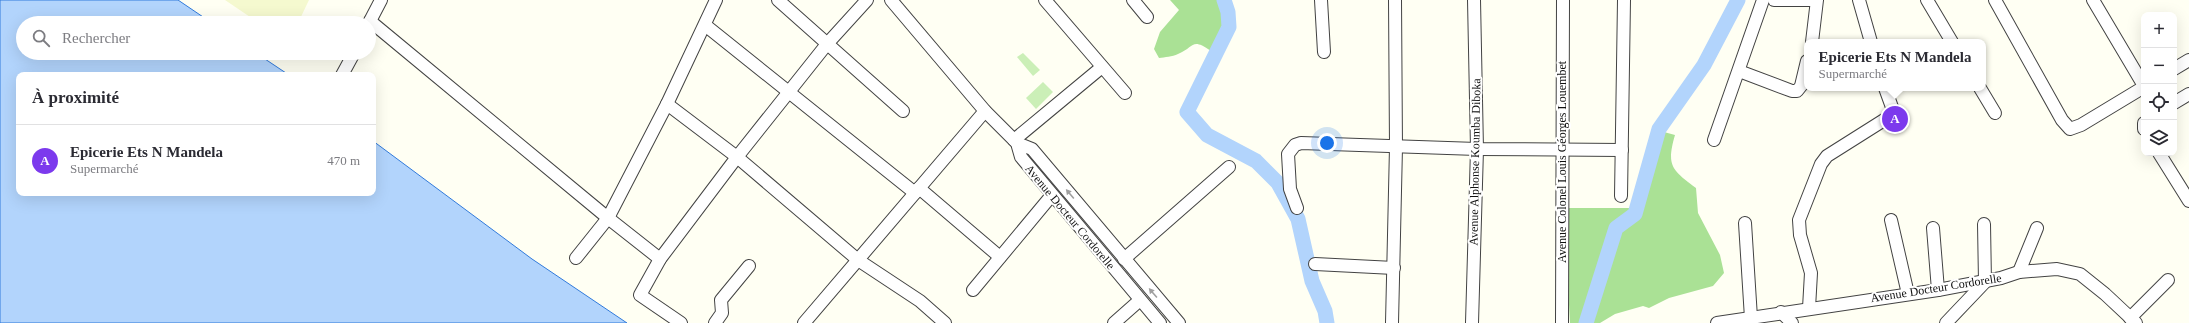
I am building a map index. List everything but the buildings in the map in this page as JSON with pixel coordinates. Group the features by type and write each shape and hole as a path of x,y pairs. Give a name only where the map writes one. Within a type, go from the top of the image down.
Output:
{"street":[{"path":"373,16 381,0"},
{"path":"576,258 608,218 667,104 716,0"},
{"path":"778,0 903,111"},
{"path":"682,323 640,295 660,259 788,92 867,0"},
{"name":"Avenue Docteur Cordorelle","path":"891,0 985,111 1016,141 1021,157 1160,323"},
{"path":"1045,0 1125,93"},
{"path":"1133,0 1147,17"},
{"path":"1321,0 1324,52"},
{"path":"1392,323 1396,147 1395,0"},
{"name":"Avenue Alphonse Koumba Diboka","path":"1472,323 1477,149 1474,0"},
{"name":"Avenue Colonel Louis Géorges Louembet","path":"1562,323 1563,0"},
{"path":"1620,196 1624,0"},
{"path":"1714,140 1763,0"},
{"path":"1774,0 1812,0"},
{"path":"1812,39 1817,0"},
{"path":"1859,0 1870,39"},
{"path":"1927,0 1950,39"},
{"path":"1995,0 2062,120 2070,129 2081,125 2141,88"},
{"path":"2093,0 2143,84"},
{"path":"705,25 788,92 917,190 1000,257"},
{"path":"376,27 660,259"},
{"path":"344,72 350,60"},
{"path":"2177,68 2189,60"},
{"path":"1102,67 1016,141 1032,149 1178,323"},
{"path":"1738,72 1792,91 1797,91 1801,86 1804,74"},
{"path":"1809,308 1811,273 1799,227 1802,212 1821,164 1827,156 1892,115 1893,110 1886,91"},
{"path":"1982,91 1995,113"},
{"path":"2177,101 2189,94"},
{"path":"667,104 737,157 858,260 920,301 945,323"},
{"path":"804,323 985,111"},
{"path":"1297,208 1290,189 1288,160 1288,154 1295,145 1309,143 1477,149 1622,150"},
{"path":"2161,156 2189,201"},
{"path":"1124,259 1229,167"},
{"path":"973,290 1052,195"},
{"path":"1891,220 1908,294"},
{"path":"1745,224 1758,319"},
{"path":"1953,321 1985,282 1984,224"},
{"path":"1933,228 1938,290"},
{"path":"2019,272 2037,228"},
{"path":"1315,264 1394,268"},
{"path":"715,323 722,313 721,300 749,266"},
{"name":"Avenue Docteur Cordorelle","path":"1717,323 1758,319 1781,312 1938,290 1985,282 2019,272 2057,269 2080,274 2105,294 2133,320"},
{"path":"2133,320 2168,280"},
{"path":"1114,323 1140,300"},
{"path":"1781,312 1792,323"}],"green space":[{"path":"225,0 309,0 301,16 249,16"},
{"path":"1170,0 1219,0 1225,18 1217,45 1211,51 1196,44 1176,55 1159,58 1154,49 1160,32 1179,10"},
{"path":"1023,53 1040,70 1033,76 1017,57"},
{"path":"1043,82 1053,92 1036,109 1026,98"},
{"path":"1664,132 1675,135 1672,145 1671,161 1676,171 1696,188 1698,213 1720,255 1724,273 1713,286 1669,298 1649,308 1643,306 1615,314 1600,323 1570,323 1567,268 1569,208 1640,208 1650,165"}],"water":[{"path":"0,0 178,0 202,16 16,16 16,60 266,60 284,72 16,72 16,196 376,196 376,143 532,259 627,323 0,323"}],"waterway":[{"path":"1224,0 1228,12 1229,27 1187,112 1207,135 1256,161 1278,183 1298,219 1312,281 1325,311 1327,323"},
{"path":"1586,323 1616,228 1635,214 1659,129 1704,65 1738,0"}],"place":[{"name":"Epicerie Ets N Mandela","path":"1895,119"}]}
